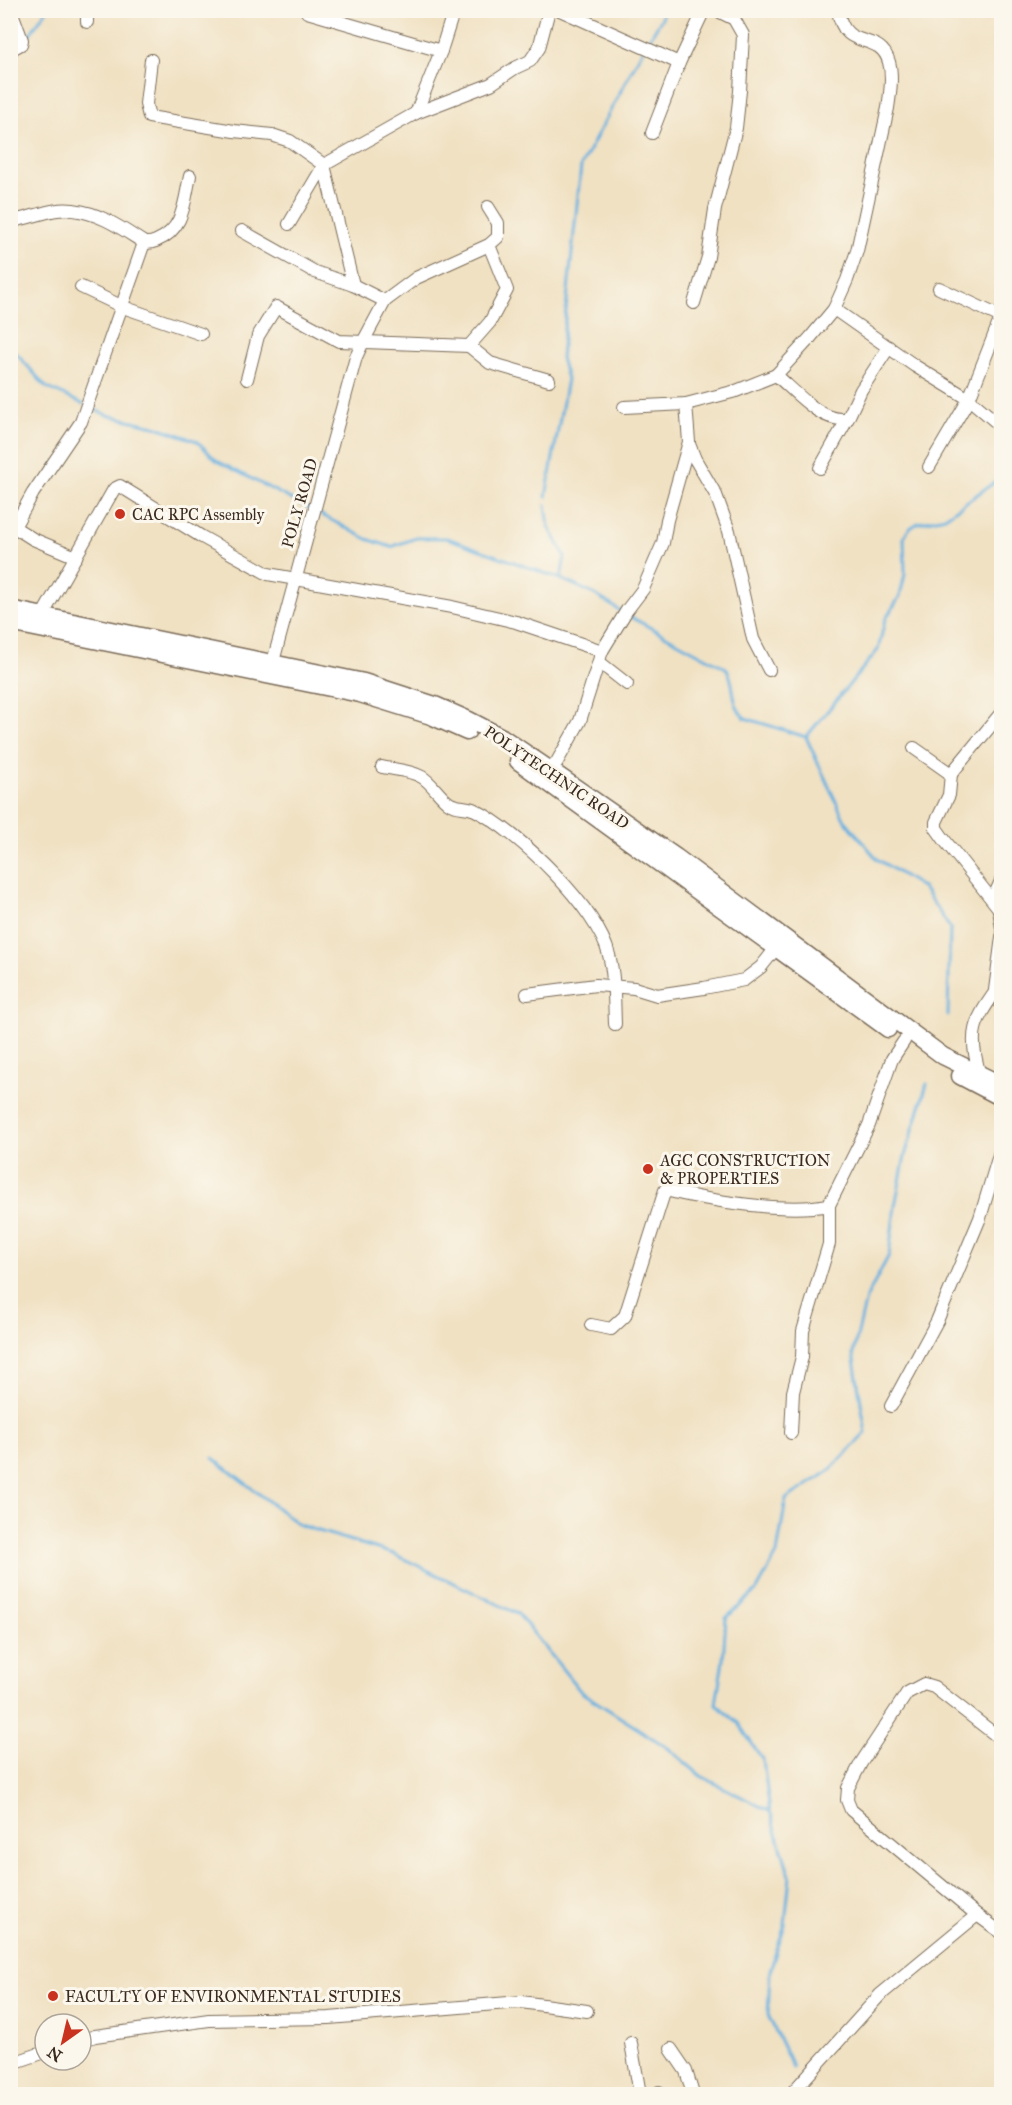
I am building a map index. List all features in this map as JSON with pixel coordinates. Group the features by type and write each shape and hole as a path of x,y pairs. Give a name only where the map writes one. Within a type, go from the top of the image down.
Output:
{"main road":[{"name":"POLYTECHNIC ROAD","path":"10,609 42,616 86,632"},
{"name":"POLYTECHNIC ROAD","path":"10,624 86,632 271,670 364,682 435,705 502,737 549,776 776,948 904,1041 942,1067 1002,1098"},
{"name":"POLYTECHNIC ROAD","path":"549,776 676,857 943,1056 1002,1085"}],"street":[{"path":"10,50 21,44 22,40 11,10"},
{"path":"416,113 441,51 454,10"},
{"path":"289,224 324,165 416,113 491,84 515,68 524,66 539,48 549,10"},
{"path":"560,10 679,63"},
{"path":"652,133 679,63 704,10"},
{"path":"694,303 708,257 715,209 736,128 740,91 743,35 734,19 716,10"},
{"path":"624,407 686,404 736,392 776,375 834,309 857,251 891,85 890,63 884,52 873,42 854,40 843,31 838,10"},
{"path":"307,12 441,51"},
{"path":"151,60 146,104 149,117 272,135 290,141 324,165 353,285"},
{"path":"10,221 22,220 49,210 73,210 113,222 144,243 162,239 175,230 182,214 190,177"},
{"path":"242,231 322,275 353,285 384,301 416,278 489,245 498,237 498,223 488,207"},
{"path":"76,557 33,539 14,527 33,493 81,422 144,243"},
{"path":"470,346 490,322 507,290 489,245"},
{"path":"81,287 123,307 201,334"},
{"path":"929,467 969,399 1001,316 939,288"},
{"name":"POLY ROAD","path":"271,670 293,580 317,506 356,357 384,301"},
{"path":"247,379 258,336 276,307 339,341 350,343 364,340 470,346 489,363 549,380"},
{"path":"834,309 889,348 969,399 1002,427"},
{"path":"820,468 861,390 889,348"},
{"path":"776,375 824,414 841,420 848,418"},
{"path":"686,404 689,442 695,459 716,495 729,531 753,639 769,670"},
{"path":"549,776 580,721 600,657 624,615 644,589 663,543 667,520 689,442"},
{"path":"42,616 117,486 251,566 293,580 452,607 516,622 600,657 627,684"},
{"path":"997,906 936,828 939,815 949,795 951,774 1002,712"},
{"path":"914,748 951,774"},
{"path":"382,767 399,769 423,778 450,804 474,809 522,843 552,870 596,922 609,955 614,986 615,1024"},
{"path":"1002,879 996,892 1002,928"},
{"path":"980,1075 973,1053 972,1030 998,987 1002,937"},
{"path":"527,994 614,986 657,995 744,980 761,967 776,948"},
{"path":"791,1433 793,1392 802,1357 803,1331 829,1244 829,1205 869,1125 892,1059 904,1041"},
{"path":"891,1407 937,1321 980,1218 1002,1144"},
{"path":"591,1325 611,1329 625,1316 664,1190 698,1198 805,1209 829,1205"},
{"path":"1002,1740 934,1687 924,1684 915,1687 908,1693 866,1754 848,1788 847,1800 851,1810 977,1915 1002,1933"},
{"path":"791,2094 880,1995 977,1915"},
{"path":"93,2037 209,2020 329,2018 521,2002 587,2011"},
{"path":"632,2043 640,2094"},
{"path":"671,2049 686,2071 693,2094"},
{"path":"10,2064 33,2056"}],"waterway":[{"path":"27,38 47,10"},
{"path":"645,46 662,18 662,10"},
{"path":"10,73 18,51"},
{"path":"546,497 567,379 561,358 581,166 642,51"},
{"path":"10,346 46,387 83,404"},
{"path":"89,407 107,415 154,426 197,441 217,461 312,510"},
{"path":"806,737 878,650 885,620 900,596 905,574 904,537 909,529 918,523 945,517 1002,477"},
{"path":"546,505 549,527 565,556 561,579"},
{"path":"318,513 367,539 391,547 416,538 447,538 561,579 594,594 622,612"},
{"path":"627,615 726,668 737,707 745,718 806,737 844,819 877,859 923,888 950,928 948,1015"},
{"path":"793,2068 768,2015 770,1971 785,1924 790,1876 770,1811 763,1760 738,1723 716,1704 723,1660 726,1618 757,1590 777,1554 786,1499 828,1472 866,1433 853,1354 866,1299 889,1255 895,1206 905,1156 927,1084"},
{"path":"213,1458 299,1525 394,1554 518,1614 581,1692 668,1748 701,1776 769,1811"}],"place":[{"name":"CAC RPC Assembly","path":"120,514"},
{"name":"AGC CONSTRUCTION & PROPERTIES","path":"648,1169"},
{"name":"FACULTY OF ENVIRONMENTAL STUDIES","path":"53,1996"}]}
